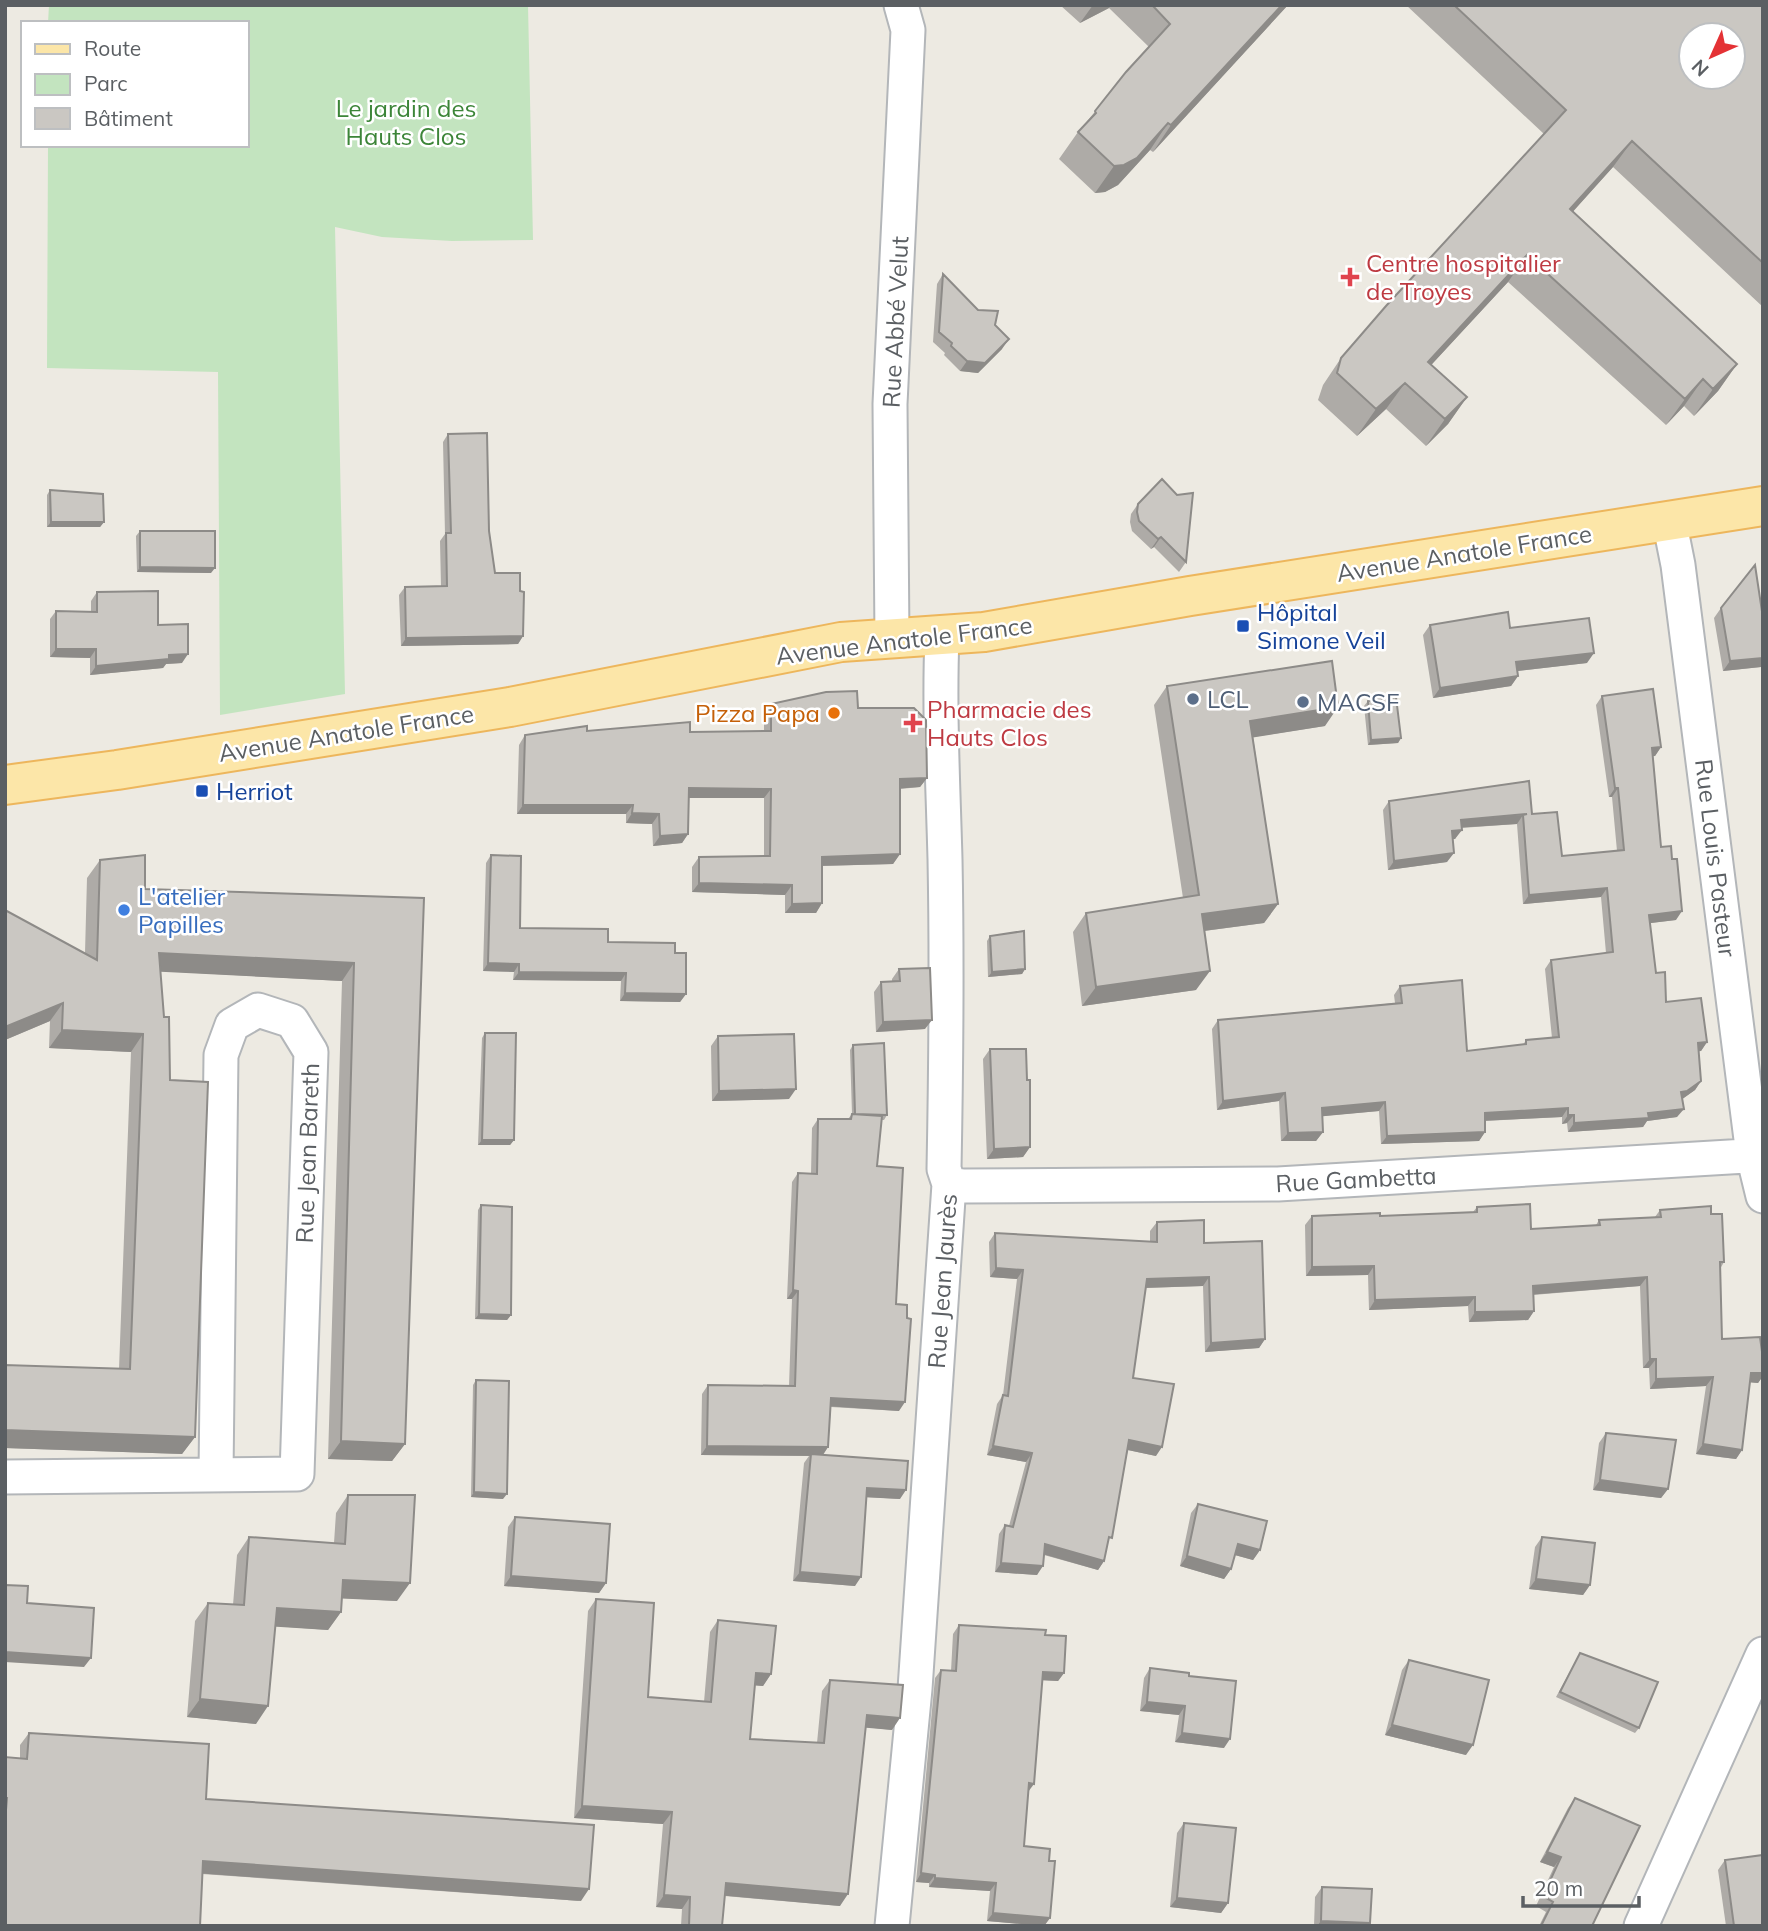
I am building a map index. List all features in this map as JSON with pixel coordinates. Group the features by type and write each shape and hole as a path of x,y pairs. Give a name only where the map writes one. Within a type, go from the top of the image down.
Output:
{"main road":[{"name":"Avenue Anatole France","path":"5,785 465,715 841,642 997,630 1204,594 1763,506"}],"street":[{"name":"Rue Abbé Velut","path":"892,639 889,534 890,404 908,30 901,5"},
{"name":"Rue Louis Pasteur","path":"1669,520 1680,578 1763,1196"},
{"name":"Rue Jean Jaurès","path":"892,1926 916,1675 949,1184 944,1169 947,1015 940,687 942,636"},
{"name":"Rue Jean Bareth","path":"5,1477 298,1474 311,1052 292,1021 258,1010 232,1025 221,1055 216,1474"},
{"name":"Rue Gambetta","path":"949,1184 1278,1185 1758,1155"},
{"path":"1641,1926 1763,1654"}],"green space":[{"name":"Le jardin des Hauts Clos","path":"49,5 528,5 533,240 452,241 382,237 335,227 345,694 220,715 218,372 47,368 48,147 248,147 248,21 48,21"}],"building":[{"path":"1152,5 1282,5 1137,158 1124,165 1114,166 1078,132 1096,113 1126,72 1170,24"},
{"path":"1454,5 1763,5 1763,263 1632,141 1570,209 1737,364 1713,389 1703,379 1685,399 1527,255 1428,362 1467,397 1445,419 1405,383 1376,409 1337,373 1341,358 1566,110"},
{"path":"943,274 978,310 998,311 995,325 1009,339 985,363 967,361 939,332"},
{"path":"487,433 489,531 495,573 520,573 520,591 524,592 523,636 406,638 405,587 447,586 446,533 451,533 448,434"},
{"path":"1162,479 1177,495 1193,493 1186,562 1161,537 1158,539 1139,521 1138,504"},
{"path":"50,490 103,494 104,522 51,522"},
{"path":"140,531 215,531 215,568 140,567"},
{"path":"1755,565 1763,618 1763,658 1730,661 1721,608"},
{"path":"158,591 158,625 188,624 188,654 169,655 169,659 96,666 96,649 56,649 56,611 97,612 97,592"},
{"path":"1508,612 1510,628 1589,618 1594,653 1516,662 1518,676 1440,688 1430,625"},
{"path":"1332,661 1338,707 1250,721 1278,904 1202,914 1210,971 1096,987 1086,913 1199,895 1167,686"},
{"path":"1653,689 1661,747 1652,748 1661,847 1671,846 1672,859 1677,859 1682,911 1649,915 1656,973 1665,972 1666,1002 1701,998 1707,1042 1698,1043 1701,1081 1681,1092 1684,1109 1648,1113 1649,1118 1574,1123 1574,1115 1568,1115 1568,1108 1485,1113 1485,1132 1387,1136 1385,1102 1322,1108 1323,1132 1288,1133 1285,1093 1223,1101 1218,1020 1402,1003 1400,986 1462,980 1467,1051 1559,1037 1551,960 1613,952 1607,888 1529,895 1523,815 1527,814 1461,820 1462,830 1452,831 1454,853 1394,861 1389,801 1529,781 1532,814 1557,812 1562,856 1624,850 1618,788 1615,788 1602,696"},
{"path":"857,691 858,708 914,708 926,720 927,778 900,779 900,854 822,857 822,903 792,904 792,885 699,883 699,857 770,856 771,789 689,788 688,834 660,836 659,814 632,813 633,805 523,805 525,735 587,726 587,731 690,722 690,732 771,731 771,704 826,692"},
{"path":"1396,697 1401,738 1371,740 1368,701"},
{"path":"145,855 145,889 424,898 405,1444 341,1441 354,963 159,953 164,1017 169,1017 170,1080 208,1082 195,1437 5,1430 5,1365 130,1369 143,1034 62,1030 63,1003 5,1027 5,910 97,960 100,860"},
{"path":"491,855 521,856 520,928 608,929 608,942 675,943 675,953 686,953 686,994 625,993 626,973 519,972 519,964 488,963"},
{"path":"1024,931 1025,969 992,972 990,936"},
{"path":"930,968 932,1020 883,1022 881,982 900,981 899,969"},
{"path":"485,1033 516,1033 514,1140 482,1140"},
{"path":"794,1034 796,1089 719,1091 718,1036"},
{"path":"884,1043 887,1115 855,1114 853,1045"},
{"path":"990,1049 1026,1049 1027,1080 1030,1080 1030,1147 994,1149"},
{"path":"852,1114 882,1116 877,1166 903,1168 896,1304 907,1305 907,1318 911,1319 905,1402 831,1398 828,1447 707,1446 708,1385 795,1386 798,1291 793,1290 798,1173 817,1174 818,1119 851,1119"},
{"path":"1530,1204 1531,1229 1600,1225 1599,1220 1661,1217 1660,1210 1711,1206 1711,1214 1722,1214 1722,1339 1760,1337 1763,1359 1763,1373 1751,1373 1742,1450 1703,1444 1713,1377 1656,1379 1656,1359 1650,1359 1647,1277 1533,1286 1534,1311 1475,1312 1475,1297 1375,1300 1374,1266 1312,1267 1312,1216 1477,1212 1477,1207"},
{"path":"481,1205 512,1207 511,1315 479,1314"},
{"path":"1204,1220 1204,1243 1262,1241 1265,1339 1211,1343 1209,1277 1147,1279 1133,1378 1174,1384 1162,1447 1129,1440 1112,1538 1109,1537 1104,1561 1045,1544 1043,1566 1001,1563 1005,1525 1013,1527 1032,1453 993,1446 1003,1395 1008,1396 1023,1270 996,1268 995,1233 1157,1242 1157,1222"},
{"path":"476,1380 509,1381 507,1494 474,1492"},
{"path":"1606,1433 1676,1440 1668,1489 1600,1480"},
{"path":"811,1454 908,1461 906,1490 867,1488 861,1577 800,1572"},
{"path":"348,1495 415,1495 410,1583 343,1580 341,1612 277,1608 268,1706 200,1699 208,1603 244,1605 249,1537 345,1544"},
{"path":"1198,1504 1267,1521 1260,1550 1238,1544 1231,1569 1187,1556"},
{"path":"515,1517 610,1524 606,1583 511,1576"},
{"path":"1542,1537 1595,1543 1590,1585 1536,1579"},
{"path":"5,1585 28,1586 27,1603 94,1608 91,1658 5,1652"},
{"path":"596,1599 654,1603 648,1697 711,1702 718,1620 776,1626 771,1674 756,1673 750,1739 824,1743 830,1680 903,1685 900,1718 867,1715 848,1894 726,1883 722,1926 689,1926 690,1897 664,1895 672,1812 582,1806"},
{"path":"959,1625 1046,1630 1045,1635 1066,1636 1064,1673 1043,1672 1034,1784 1029,1783 1024,1846 1050,1849 1049,1861 1055,1861 1050,1918 993,1913 996,1883 935,1878 935,1875 921,1873 941,1670 956,1671"},
{"path":"1580,1653 1658,1682 1639,1728 1560,1692"},
{"path":"1409,1660 1489,1680 1473,1745 1392,1725"},
{"path":"1150,1668 1236,1681 1230,1739 1182,1733 1185,1706 1147,1702"},
{"path":"29,1733 209,1744 206,1799 594,1825 589,1889 203,1861 200,1926 5,1926 5,1757 27,1759"},
{"path":"1575,1798 1640,1826 1592,1926 1541,1926 1553,1902 1543,1896 1561,1857 1547,1852"},
{"path":"1184,1823 1236,1828 1228,1903 1177,1898"},
{"path":"1763,1855 1763,1926 1734,1926 1725,1860"},
{"path":"1322,1887 1372,1889 1370,1923 1321,1921"}],"place":[{"name":"Centre hospitalier de Troyes","path":"1350,277"},
{"name":"Hôpital Simone Veil","path":"1243,626"},
{"name":"LCL","path":"1193,699"},
{"name":"MACSF","path":"1303,702"},
{"name":"Pizza Papa","path":"834,713"},
{"name":"Pharmacie des Hauts Clos","path":"913,723"},
{"name":"Herriot","path":"202,791"},
{"name":"L'atelier Papilles","path":"124,910"}]}
